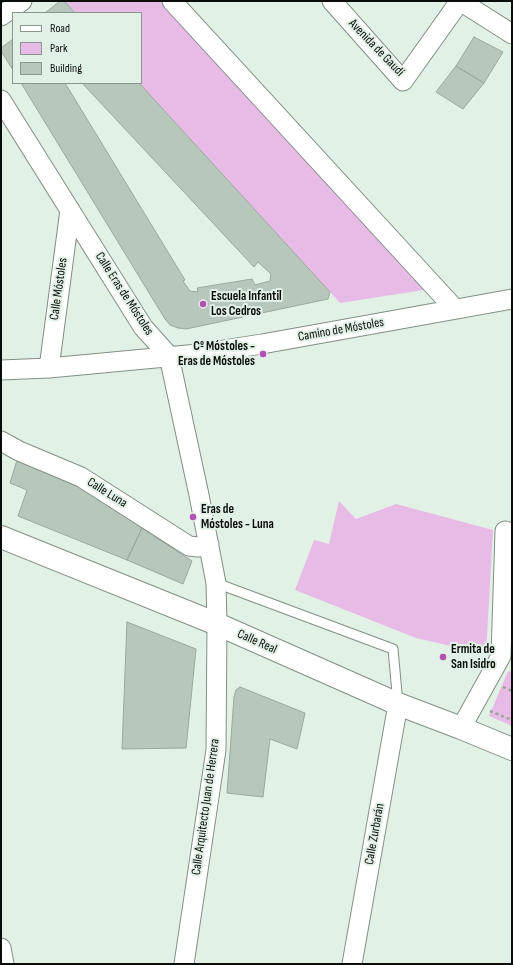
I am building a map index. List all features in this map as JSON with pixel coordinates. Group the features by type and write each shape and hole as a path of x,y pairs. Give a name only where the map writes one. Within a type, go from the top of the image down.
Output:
{"street":[{"path":"1,16 22,1"},
{"path":"172,1 455,309"},
{"name":"Avenida de Gaudí","path":"332,1 403,81 460,1 512,34"},
{"name":"Calle Eras de Móstoles","path":"1,100 143,327 168,356 209,544 216,583 217,624"},
{"name":"Calle Móstoles","path":"49,368 70,210"},
{"name":"Camino de Móstoles","path":"168,356 198,354 262,344 512,299"},
{"path":"1,370 49,368 168,356"},
{"name":"Calle Luna","path":"1,441 19,451 81,477 189,546 198,547 209,544"},
{"path":"461,728 506,658 508,532"},
{"name":"Calle Real","path":"1,537 217,624 398,704 512,749"},
{"name":"Calle Arquitecto Juan de Herrera","path":"184,964 216,750 217,624"},
{"name":"Calle Zurbarán","path":"352,964 398,704"},
{"path":"1,948 4,964"}],"lane":[{"path":"216,583 393,649 398,704"}],"path":[{"path":"497,685 512,691"},
{"path":"488,710 512,720"}],"green space":[{"path":"64,1 164,1 430,289 340,303 140,84 142,84 142,12 74,12"},
{"path":"339,501 356,519 396,504 493,530 486,654 416,638 295,590 314,540 329,544"},
{"path":"508,671 512,672 512,726 489,716"}],"building":[{"path":"60,1 64,1 74,12 46,12"},
{"path":"474,37 503,52 484,83 456,66"},
{"path":"12,40 12,68 1,51 1,48"},
{"path":"456,66 484,83 463,109 436,92"},
{"path":"22,84 66,84 185,280 183,281 190,291 198,292 197,288 252,279 255,285 270,281 271,274 258,262 254,267 83,84 140,84 330,292 328,299 186,329 170,325"},
{"path":"18,457 83,486 142,528 127,560 18,516 27,490 10,483"},
{"path":"142,528 192,561 183,584 127,560"},
{"path":"127,622 196,649 186,748 122,749"},
{"path":"240,687 305,713 297,749 270,739 263,797 227,793 234,697 236,690"}],"place":[{"name":"Escuela Infantil Los Cedros","path":"203,304"},
{"name":"Cº Móstoles - Eras de Móstoles","path":"263,354"},
{"name":"Eras de Móstoles - Luna","path":"193,517"},
{"name":"Ermita de San Isidro","path":"443,657"}]}
